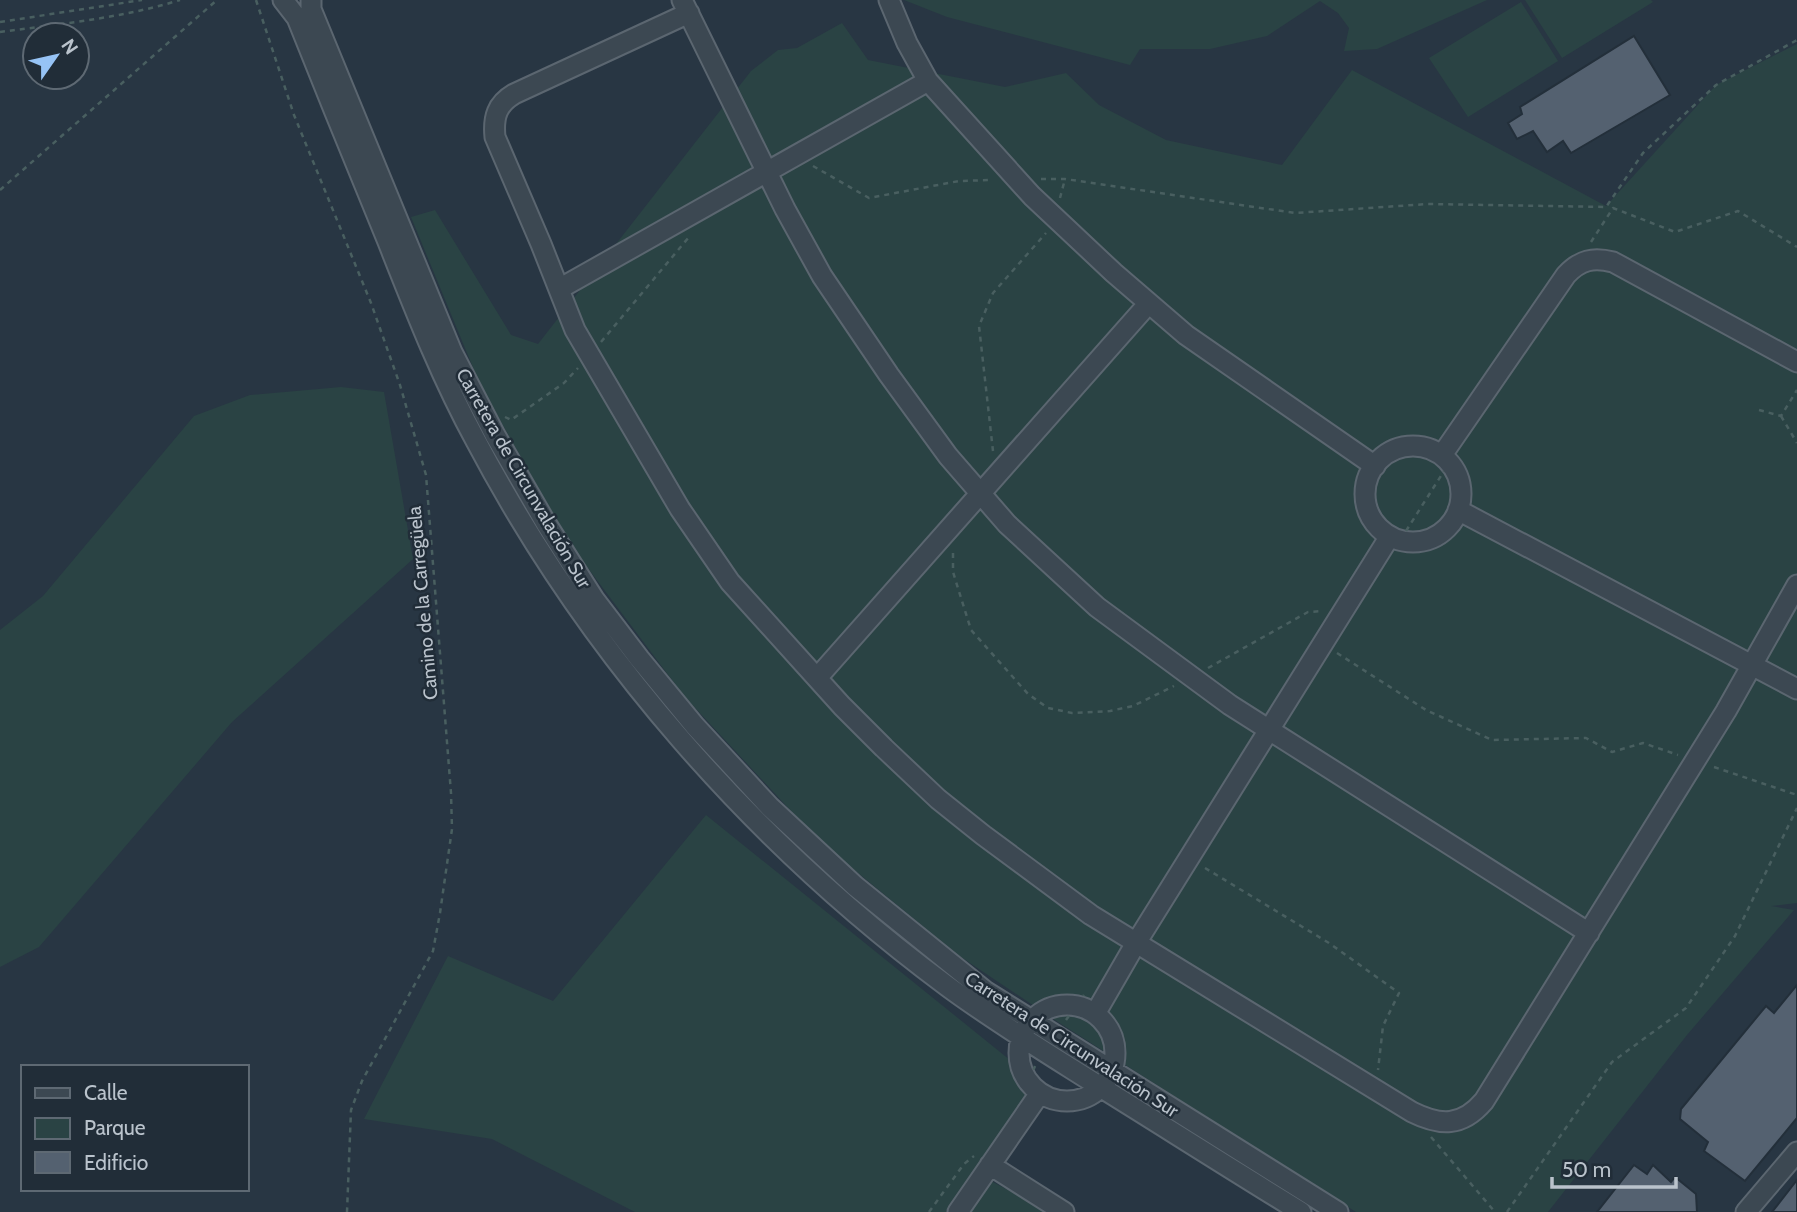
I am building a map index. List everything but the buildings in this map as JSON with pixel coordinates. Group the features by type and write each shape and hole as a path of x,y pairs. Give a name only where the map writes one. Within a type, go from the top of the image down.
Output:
{"street":[{"name":"Carretera de Circunvalación Sur","path":"283,0 297,18 438,367 513,508 588,624 669,726 750,817 831,893 947,986 1021,1038 1106,1079 1338,1212"},
{"name":"Carretera de Circunvalación Sur","path":"310,0 311,9 452,352 495,435 547,525 594,599 639,658 695,726 770,807 855,886 911,933 985,991 1032,1020 1106,1079 1301,1212"},
{"path":"889,0 907,43 928,80 1032,196 1186,335 1375,466"},
{"path":"1589,933 1230,705 1097,607 1007,524 948,456 822,276 685,7 514,94 504,100 496,111 493,122 495,137 575,330 680,509 730,582 817,678 884,748 938,799 1091,915 1431,1122 1451,1121 1468,1116 1484,1101 1589,933 1752,666 1797,585"},
{"path":"559,289 928,80"},
{"path":"1445,460 1566,275 1585,261 1597,258 1613,262 1797,362"},
{"path":"817,678 1149,303"},
{"path":"1412,446 1428,448 1445,460 1453,466 1459,480 1461,497 1450,526 1437,537 1422,542 1405,542 1378,526 1369,513 1365,498 1367,482 1383,457 1397,449 1412,446"},
{"path":"1458,510 1797,689"},
{"path":"1095,1014 1269,729 1396,535"},
{"path":"1066,1005 1081,1007 1095,1014 1107,1026 1113,1041 1115,1058 1106,1079 1087,1097 1071,1101 1055,1100 1040,1093 1028,1082 1021,1069 1019,1054 1021,1038 1032,1020 1051,1007 1066,1005"},
{"path":"958,1212 1040,1093"},
{"path":"1746,1212 1797,1152"},
{"path":"990,1166 1064,1212"}],"path":[{"path":"0,22 142,0"},
{"path":"0,32 82,21 158,7 180,0"},
{"path":"0,190 217,0"},
{"name":"Camino de la Carregüela","path":"256,0 294,115 371,303 400,385 426,474 451,793 452,829 433,951 362,1081 351,1110 347,1212"},
{"path":"1038,179 1065,179 1295,214 1428,204 1606,207 1643,153 1716,85 1797,40"},
{"path":"811,165 869,198 959,181 998,180"},
{"path":"1059,201 1065,179"},
{"path":"1590,243 1613,208 1675,232 1738,211 1797,247"},
{"path":"994,460 979,327 993,293 1053,224"},
{"path":"597,347 692,233"},
{"path":"498,414 511,419 564,383 581,365"},
{"path":"1781,416 1797,390"},
{"path":"1759,410 1781,416 1797,443"},
{"path":"1396,535 1445,460"},
{"path":"955,548 951,557 953,572 971,629 1028,694 1048,708 1072,713 1110,711 1133,706 1173,687"},
{"path":"1207,668 1308,612 1330,610"},
{"path":"1328,647 1426,710 1492,740 1586,738 1612,752 1643,743 1682,756"},
{"path":"1707,765 1797,795"},
{"path":"1507,1212 1612,1062 1686,1007 1735,936 1797,808"},
{"path":"1205,868 1329,943 1399,993 1383,1026 1377,1074"},
{"path":"1431,1138 1495,1212"}],"green space":[{"path":"904,0 1487,0 1377,49 1344,51 1349,28 1338,13 1320,1 1267,36 1210,49 1140,49 1130,65 947,17"},
{"path":"1525,0 1651,0 1653,2 1562,58"},
{"path":"1521,2 1558,61 1468,117 1429,58"},
{"path":"842,23 868,60 1005,87 1066,73 1099,105 1166,140 1282,165 1352,70 1606,206 1716,85 1797,44 1797,903 1771,906 1794,910 1687,1035 1548,1212 1356,1212 958,955 819,841 684,696 572,547 481,387 411,217 435,210 511,335 538,344 751,71 778,50 797,48"},
{"path":"341,387 384,392 413,559 232,722 39,947 0,967 0,630 43,596 194,416 250,395"},
{"path":"706,815 1020,1068 1051,1088 983,1177 1051,1212 635,1212 492,1139 364,1119 448,956 553,1001"}]}
